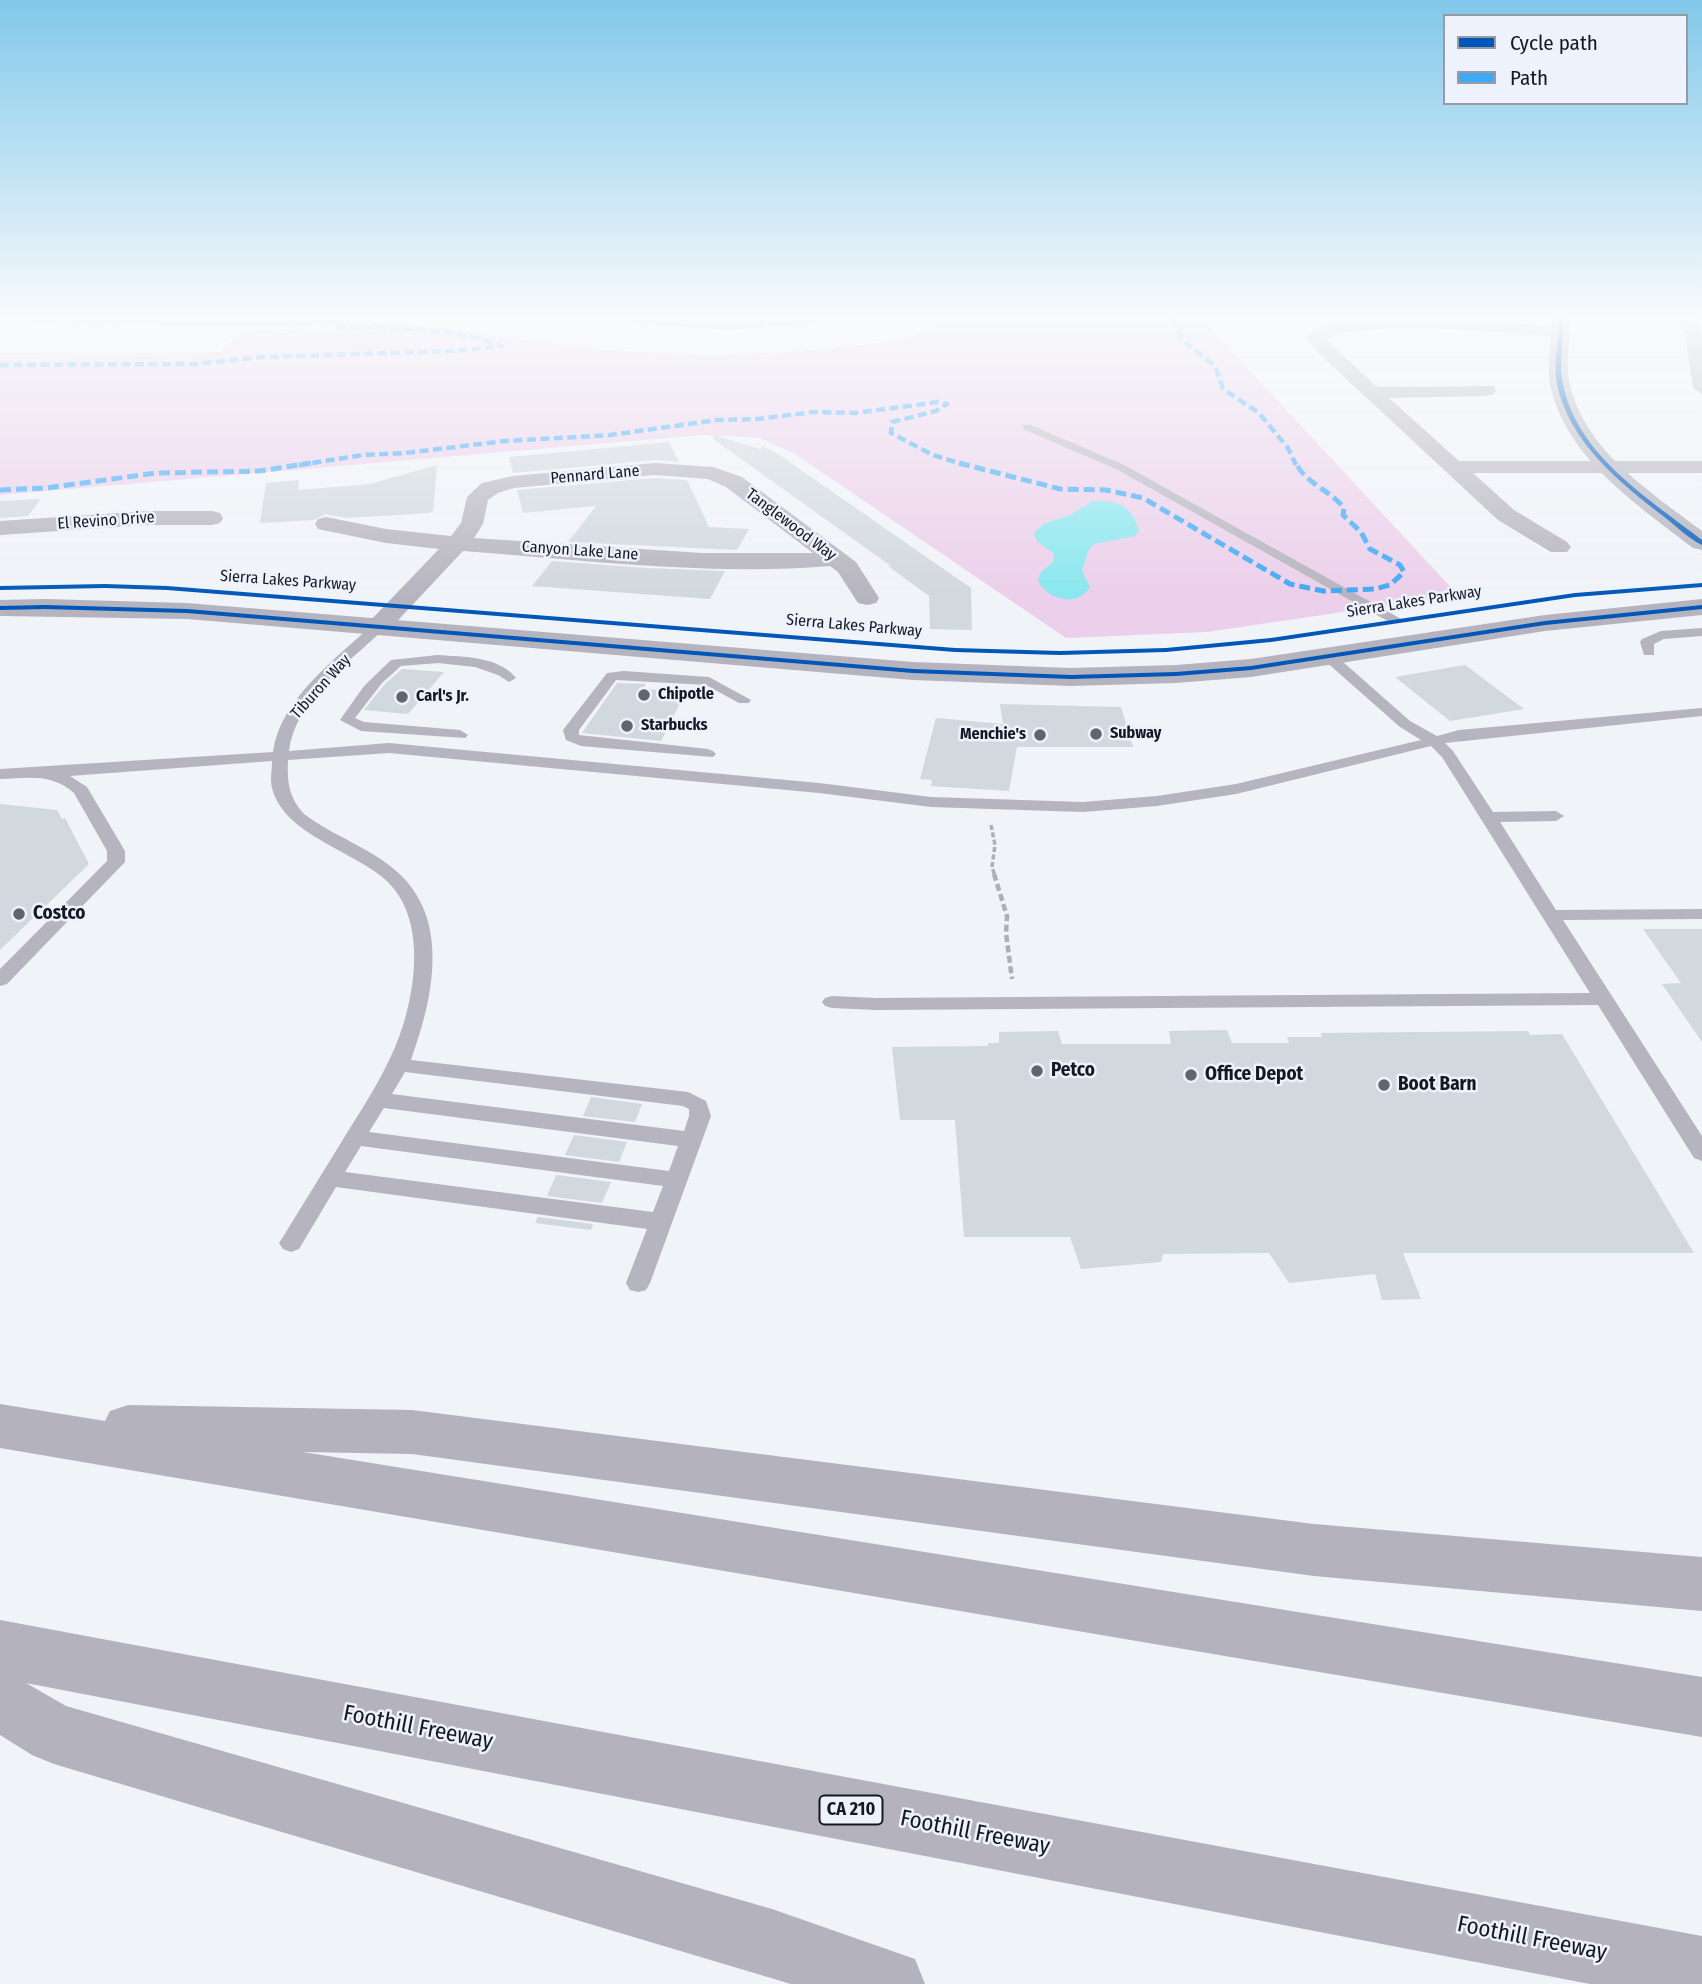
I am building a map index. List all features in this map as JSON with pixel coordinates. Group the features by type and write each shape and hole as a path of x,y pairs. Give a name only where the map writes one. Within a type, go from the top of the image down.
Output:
{"highway":[{"path":"0,1425 412,1432 1314,1550 1702,1584"},
{"path":"0,1425 1702,1707"},
{"name":"Foothill Freeway","path":"0,1650 1702,1971"},
{"path":"0,1702 54,1733 772,1943 890,1984"}],"street":[{"path":"1393,412 1513,521 1559,548"},
{"path":"1570,412 1579,430 1608,466 1702,543"},
{"path":"1453,467 1702,467"},
{"name":"Pennard Lane","path":"458,543 475,517 478,497 490,488 513,482 655,469 701,470"},
{"name":"Tanglewood Way","path":"701,470 734,482 835,558 855,577 867,598"},
{"name":"El Revino Drive","path":"0,528 135,518 212,518"},
{"name":"Canyon Lake Lane","path":"326,524 374,535 458,543 733,562 835,558"},
{"path":"377,627 458,543"},
{"name":"Sierra Lakes Parkway","path":"0,588 167,588 955,650 1060,653 1166,650 1258,642 1576,595 1702,584"},
{"name":"Sierra Lakes Parkway","path":"0,608 143,608 913,671 1071,677 1202,672 1329,657 1545,623 1702,607"}],"lane":[{"path":"1027,427 1120,467 1396,620"},
{"name":"Tiburon Way","path":"291,1243 399,1065 408,1041 424,972 425,951 418,917 401,886 371,859 319,832 287,805 279,787 283,737 293,716 377,627"},
{"path":"1649,652 1647,642 1655,636 1702,632"},
{"path":"1329,657 1405,724 1433,740 1448,754 1702,1153"},
{"path":"460,735 361,726 347,720 390,666 405,660 484,664 502,669 509,678"},
{"path":"708,754 581,741 571,737 571,730 611,676 709,681 744,700"},
{"path":"0,774 402,749 819,788 931,802 1083,807 1144,803 1236,789 1433,740 1473,733 1702,712"},
{"path":"0,980 111,868 117,856 81,790 73,783 46,772"},
{"path":"1488,817 1556,817"},
{"path":"1551,915 1702,914"},
{"path":"832,1002 889,1004 1604,999"},
{"path":"399,1065 688,1099 699,1106 701,1111 638,1283"},
{"path":"379,1100 691,1140"},
{"path":"356,1138 676,1180"},
{"path":"331,1178 661,1222"}],"path":[{"path":"990,817 995,845 992,867 1007,916 1006,933 1012,979"}],"shaded area":[{"path":"0,412 1288,412 1458,595 1207,632 1066,638 795,454 760,438 702,435 0,495"}],"water":[{"path":"1093,501 1123,506 1136,522 1139,531 1135,536 1094,544 1088,551 1082,571 1090,587 1078,598 1055,597 1038,581 1040,573 1054,561 1054,554 1036,540 1034,533 1043,524 1070,515"}],"building":[{"path":"715,435 760,449 762,446 778,454 971,588 972,630 930,629 929,596 713,439"},
{"path":"669,442 679,462 655,460 513,473 509,457"},
{"path":"437,465 433,511 430,513 346,518 325,514 314,520 260,523 266,483 299,480 298,490 370,484"},
{"path":"655,478 687,480 709,527 749,529 737,550 568,542 596,506 523,513 517,490"},
{"path":"41,499 28,516 0,518 0,501"},
{"path":"552,561 725,571 710,599 532,586"},
{"path":"1465,665 1524,709 1450,721 1395,677"},
{"name":"Carl's Jr.","path":"402,669 444,672 408,714 364,710 384,685"},
{"path":"617,683 646,684 643,689 686,692 661,741 582,733"},
{"path":"1000,704 1121,707 1133,747 1017,747 1009,791 931,786 932,780 920,779 936,718 1003,724"},
{"name":"Costco","path":"0,804 57,810 62,819 65,818 89,864 0,950"},
{"path":"1643,929 1702,929 1702,1042 1662,984 1681,983"},
{"path":"1227,1030 1232,1043 1289,1043 1287,1037 1322,1037 1321,1033 1528,1031 1530,1035 1562,1034 1694,1253 1403,1253 1421,1299 1382,1300 1375,1274 1289,1283 1269,1253 1163,1254 1161,1262 1081,1269 1070,1237 964,1237 955,1120 900,1120 892,1047 988,1046 988,1043 999,1043 999,1032 1058,1031 1062,1044 1171,1044 1169,1031"},
{"path":"591,1097 642,1104 635,1122 583,1116"},
{"path":"574,1135 627,1142 619,1162 565,1155"},
{"path":"556,1175 611,1182 602,1203 547,1196"},
{"path":"538,1217 593,1224 591,1230 535,1223"}],"marked path":[{"path":"0,490 46,488 156,473 259,471 363,455 405,453 505,441 610,435 717,420 757,419 814,412 866,412"},
{"path":"934,412 892,422 891,433 933,455 985,471 1060,489 1106,490 1143,498 1290,584 1323,591 1374,589 1390,585 1404,572 1400,565 1370,549 1361,532 1343,515 1344,508 1338,500 1301,474 1288,448 1257,412"}],"cycle path":[{"path":"1568,412 1580,432 1616,474 1702,543"},
{"path":"0,588 167,588 955,650 1060,653 1166,650 1271,640 1575,595 1702,585"},
{"path":"0,608 187,611 913,671 1071,677 1176,674 1251,668 1545,623 1702,607"}],"place":[{"name":"Chipotle","path":"644,695"},
{"name":"Carl's Jr.","path":"402,697"},
{"name":"Starbucks","path":"627,726"},
{"name":"Subway","path":"1096,734"},
{"name":"Menchie's","path":"1040,735"},
{"name":"Costco","path":"19,914"},
{"name":"Petco","path":"1037,1071"},
{"name":"Office Depot","path":"1191,1075"},
{"name":"Boot Barn","path":"1384,1085"}]}
